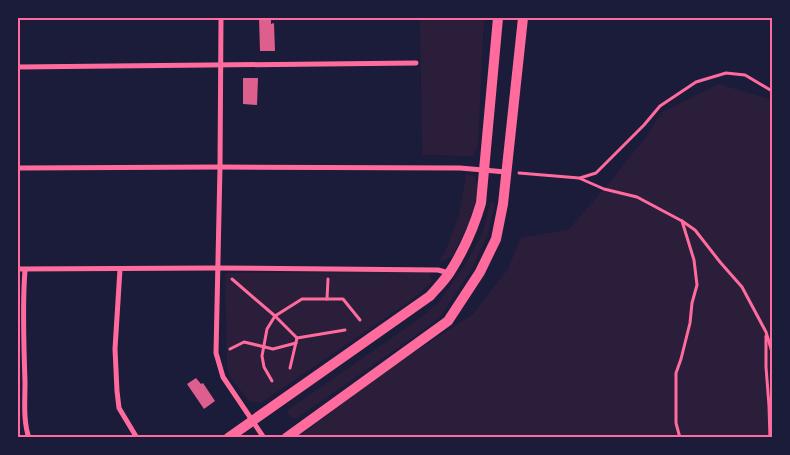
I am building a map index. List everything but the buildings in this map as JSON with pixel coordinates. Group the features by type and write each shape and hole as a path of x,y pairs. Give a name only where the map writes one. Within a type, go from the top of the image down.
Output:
{"main road":[{"path":"228,438 430,296 450,273 465,246 476,221 481,203 498,18"},
{"path":"286,438 448,321 480,272 496,239 503,204 523,18"}],"street":[{"path":"221,18 216,353 222,378 264,438"},
{"path":"18,67 416,63"},
{"path":"18,168 460,168 506,172"},
{"path":"18,270 217,268 438,270 450,273"},
{"path":"120,269 115,349 116,391 119,408 137,438"},
{"path":"25,270 25,412 28,438"}],"path":[{"path":"579,178 596,173 644,125 660,106 696,82 726,73 736,74 745,75 772,90"},
{"path":"506,172 579,178 604,189 637,197 682,221 695,230 742,287 766,332 772,352"},
{"path":"680,438 676,423 676,373 682,358 697,285 694,260 682,221"},
{"path":"327,299 328,269"},
{"path":"230,277 297,338"},
{"path":"272,381 264,367 262,356 267,329 275,316 302,298 343,299 360,320"},
{"path":"297,338 345,330"},
{"path":"766,332 770,438"},
{"path":"290,368 297,338"},
{"path":"230,349 244,342 273,349 296,343"}],"shaded area":[{"path":"484,18 478,145 473,156 422,155 420,19"},
{"path":"719,84 772,100 772,437 297,438 392,367 473,314 508,269 521,237 568,230 646,137 662,112"},
{"path":"466,174 475,176 479,190 469,223 452,257 438,263 445,252 459,215"},
{"path":"490,202 495,203 488,234 471,271 441,315 415,336 297,418 291,418 287,412 289,409 419,319 438,303 465,265 483,232"},
{"path":"429,272 432,282 410,301 261,403 249,401 229,376 227,366 225,273"}]}
